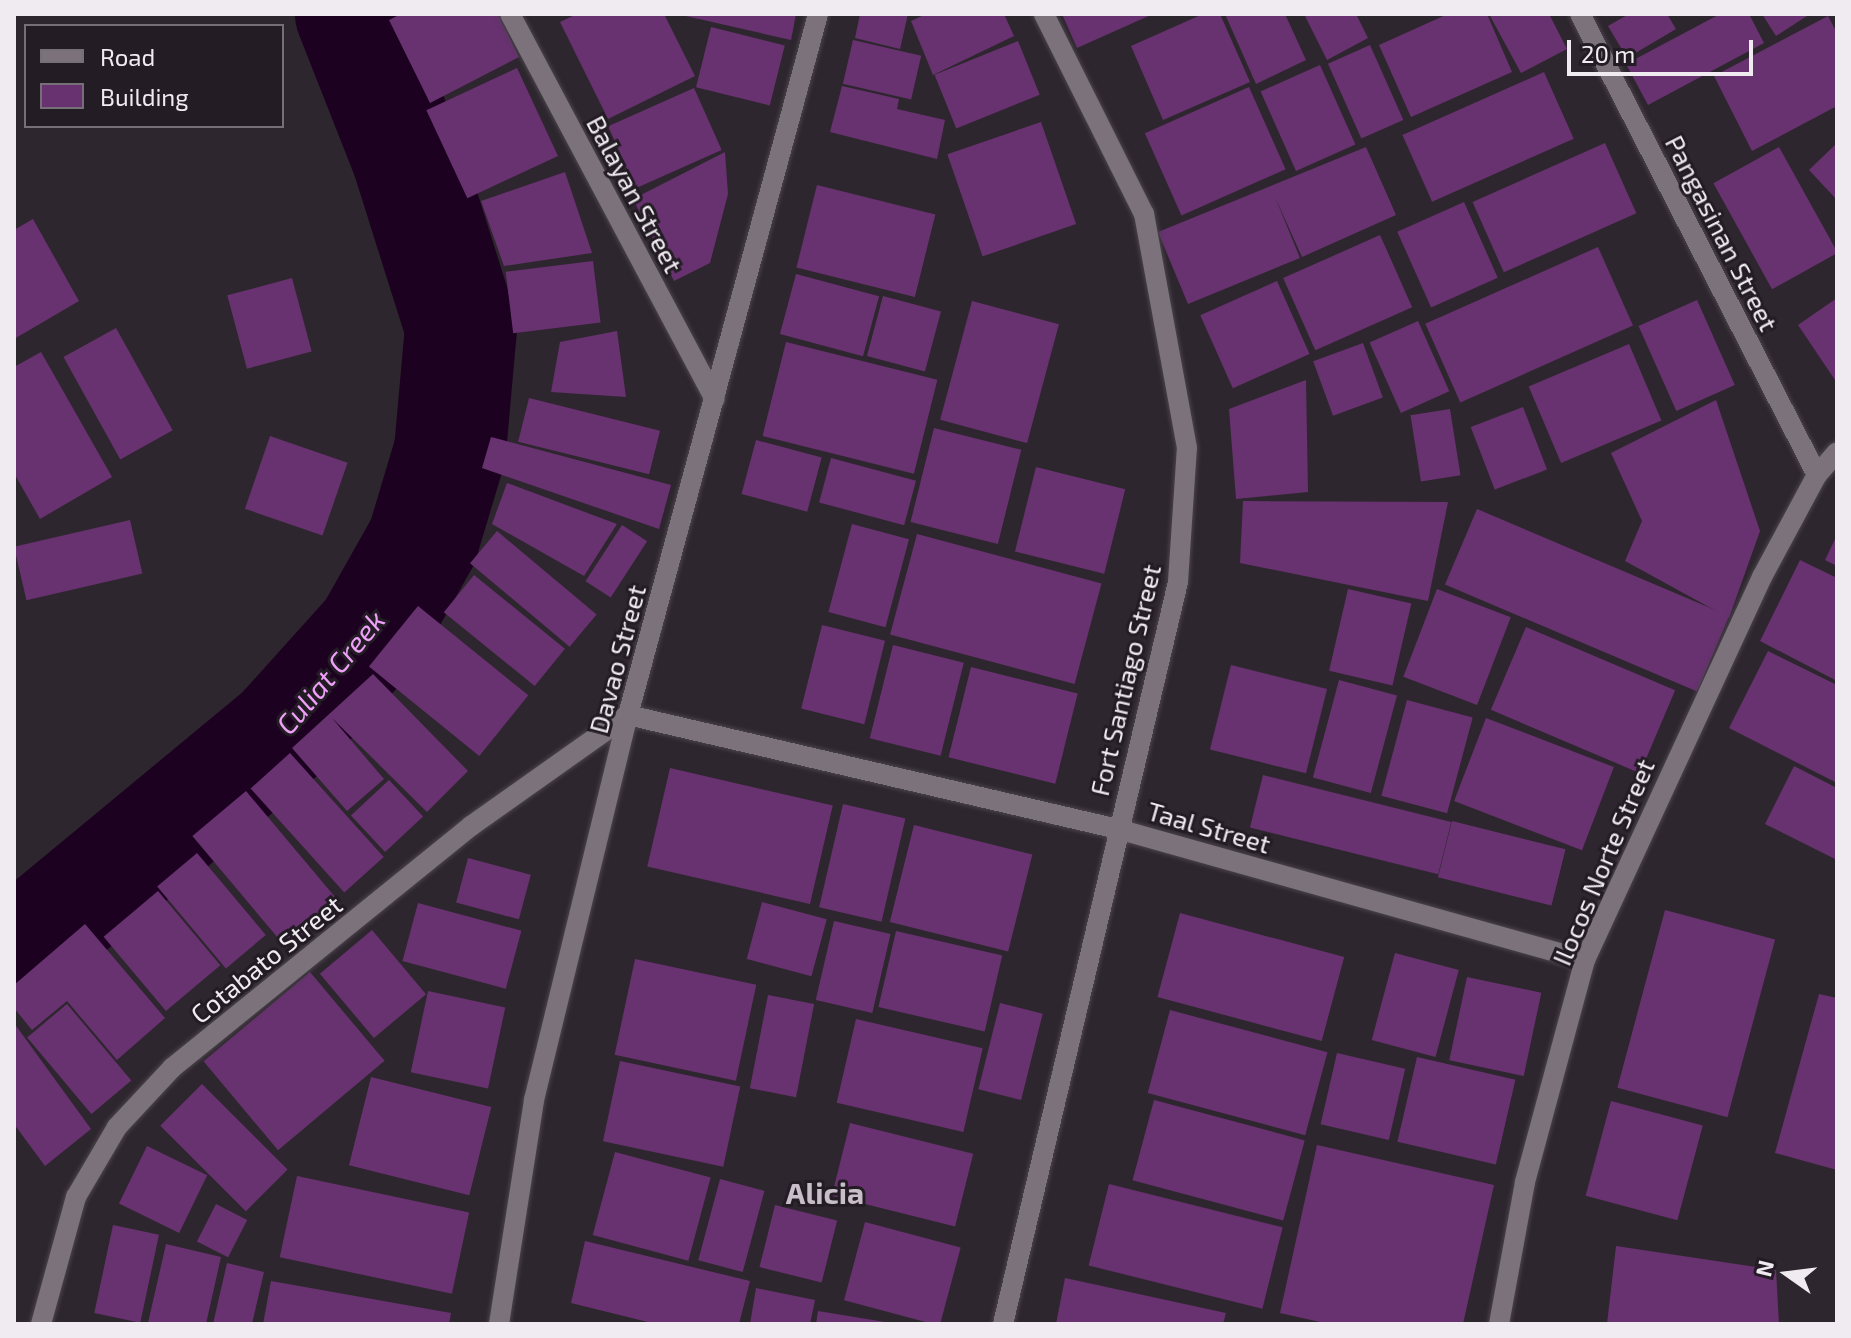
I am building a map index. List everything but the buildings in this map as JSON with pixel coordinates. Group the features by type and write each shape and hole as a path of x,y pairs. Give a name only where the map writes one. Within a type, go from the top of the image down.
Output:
{"street":[{"name":"Balayan Street","path":"510,14 715,399"},
{"name":"Davao Street","path":"499,1324 534,1100 628,715 818,14"},
{"name":"Fort Santiago Street","path":"1003,1324 1178,582 1187,448 1144,214 1044,14"},
{"name":"Pangasinan Street","path":"1580,14 1817,475"},
{"name":"Ilocos Norte Street","path":"1499,1324 1525,1182 1585,960 1654,802 1817,475 1837,452"},
{"name":"Taal Street","path":"628,715 1118,829 1585,960"},
{"name":"Cotabato Street","path":"41,1324 76,1197 117,1127 172,1068 471,826 628,715"}],"waterway":[{"name":"Culiat Creek","path":"14,954 282,732 372,632 423,541 450,451 461,327 407,156 351,14"}],"district":[{"name":"Alicia","path":"825,1192"}]}
